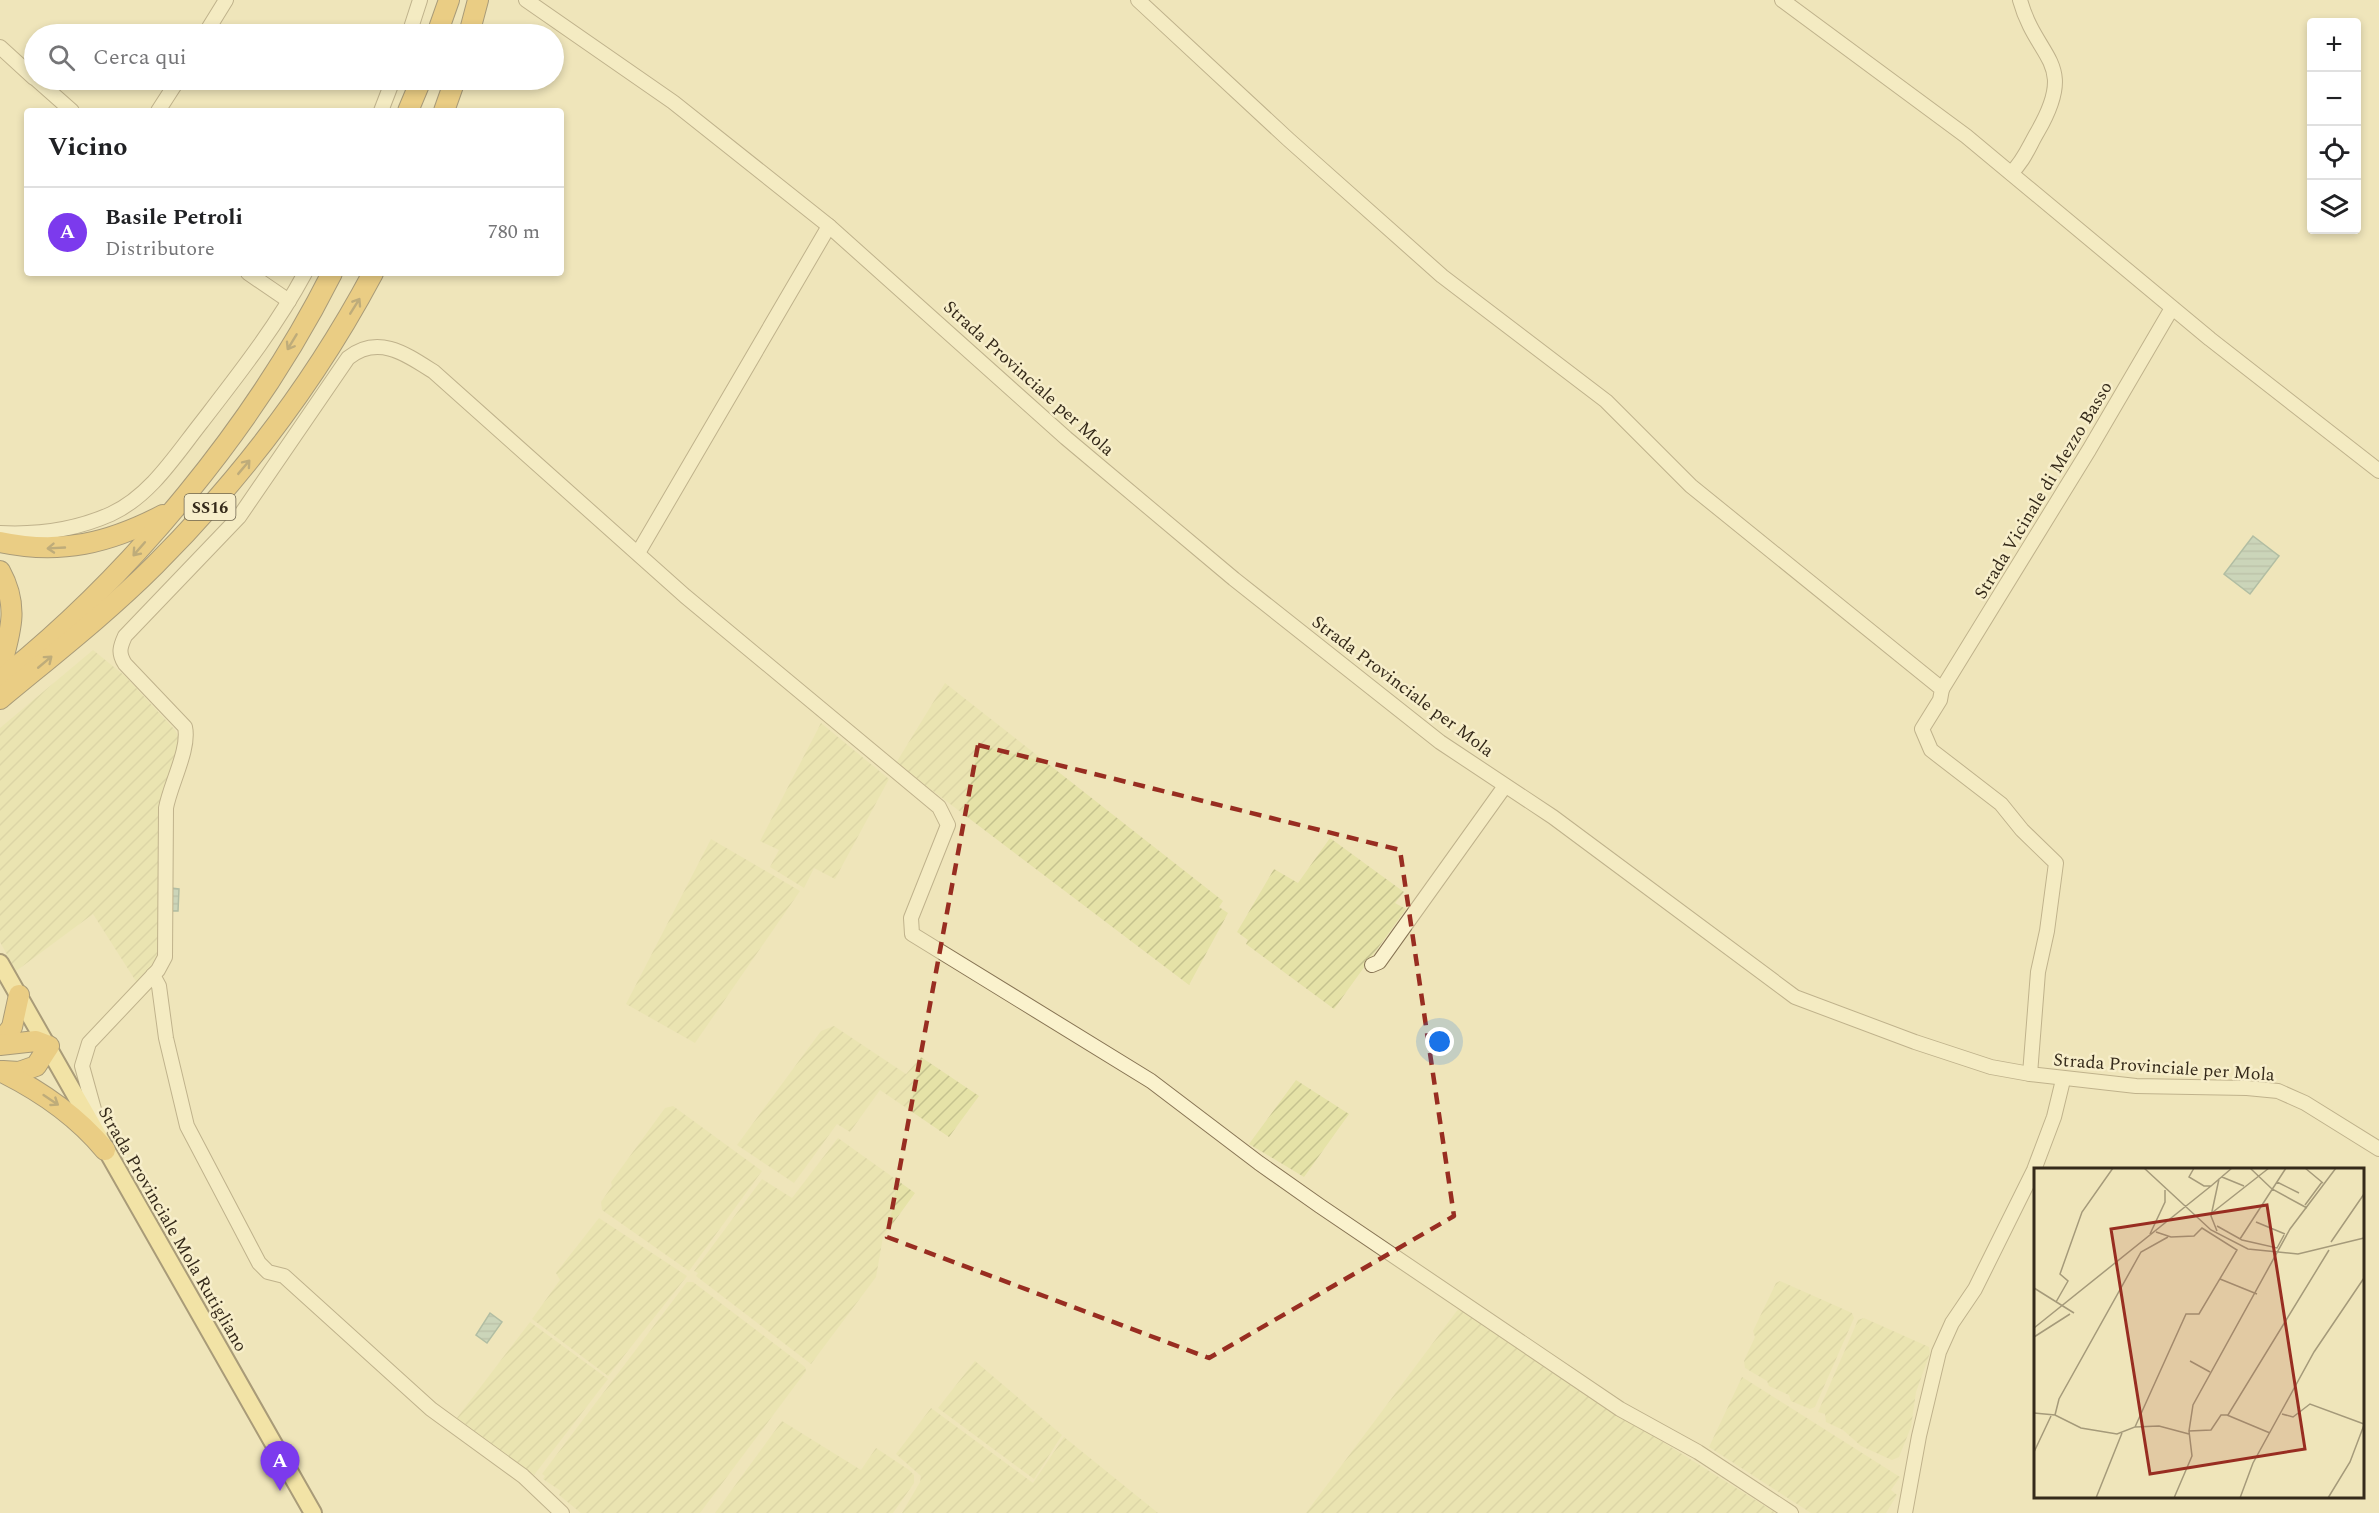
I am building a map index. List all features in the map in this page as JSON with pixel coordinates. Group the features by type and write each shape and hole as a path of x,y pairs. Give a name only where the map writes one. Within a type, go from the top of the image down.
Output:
{"highway":[{"path":"441,24 449,0"},
{"path":"472,24 478,0"},
{"path":"409,108 417,90"},
{"path":"445,108 451,90"},
{"name":"SS16","path":"0,680 87,603 136,551 206,469 272,376 330,276"},
{"name":"SS16","path":"0,699 94,621 155,565 208,509 274,428 322,358 371,276"},
{"path":"0,542 27,548 84,546 137,528 171,510"},
{"path":"0,571 9,587 13,604 8,640 0,670"},
{"path":"0,1044 12,1027 19,995"},
{"path":"0,1044 36,1041 49,1046 36,1066 19,1072 0,1071"},
{"path":"0,1071 29,1085 60,1106 87,1128 105,1150"}],"main road":[{"name":"Strada Provinciale Mola Rutigliano","path":"0,963 313,1513"}],"street":[{"path":"211,24 226,0"},
{"path":"412,24 420,0"},
{"name":"Strada Provinciale per Mola","path":"526,0 561,24"},
{"path":"1138,0 1289,140 1442,276 1606,401 1690,486 1942,689"},
{"path":"1782,0 1966,136 2172,308 2379,471"},
{"path":"2011,173 2022,163 2050,112 2057,86 2047,53 2030,27 2020,0"},
{"name":"Strada Provinciale per Mola","path":"564,26 673,102 830,226 1066,438 1234,579 1440,742 1553,817 1796,997 1991,1067 2063,1080 2136,1086 2247,1088 2278,1091 2305,1102 2379,1149"},
{"path":"0,47 24,68"},
{"path":"48,90 69,108"},
{"path":"160,108 172,90"},
{"path":"382,108 389,90"},
{"path":"638,553 830,226"},
{"path":"252,276 288,302"},
{"path":"0,533 34,534 73,528 113,513 148,489 233,383 303,276"},
{"name":"Strada Vicinale di Mezzo Basso","path":"2030,1074 2038,972 2047,931 2056,863 2022,830 2001,804 1931,750 1922,729 1940,700 1942,689 2089,450 2172,308"},
{"path":"105,1150 82,1066 84,1055 90,1043 153,975 165,957 166,808 169,789 187,738 185,728 125,664 119,654 120,646 125,636 239,517 348,358 360,349 371,345 385,347 415,360 442,380 757,658 945,815 948,825 911,918 912,934 1151,1081 1285,1182 1620,1409 1698,1452 1791,1513"},
{"path":"1372,965 1379,962 1505,786"},
{"path":"153,975 159,986 166,1038 187,1125 259,1263 268,1272 284,1275 431,1409 523,1476 562,1513"},
{"path":"2035,1168 2054,1117 2063,1080"},
{"path":"1905,1513 1919,1436 1939,1352 1952,1323 1975,1289 2034,1170"}],"highlighted area":[{"path":"978,745 1400,850 1454,1216 1209,1358 887,1237"}],"shaded area":[{"path":"93,650 125,676 175,730 180,739 162,806 158,955 151,970 137,983 93,914 16,971 0,942 0,728"},
{"path":"945,683 1223,901 1219,907 1228,913 1189,985 896,763"},
{"path":"821,723 889,779 835,879 814,868 804,888 770,867 779,850 760,841"},
{"path":"1330,838 1404,892 1395,903 1406,909 1334,1009 1246,944 1248,940 1237,932 1274,869 1298,883"},
{"path":"711,839 800,891 695,1043 626,1004"},
{"path":"834,1026 906,1074 921,1057 979,1096 949,1137 880,1090 850,1132 837,1124 794,1183 737,1145 821,1031"},
{"path":"1296,1080 1349,1114 1304,1177 1249,1144"},
{"path":"673,1106 762,1171 689,1271 602,1210 601,1202 612,1186 611,1182 665,1108"},
{"path":"838,1138 915,1193 883,1237 876,1277 811,1364 696,1276 698,1273 694,1271 762,1179 792,1198"},
{"path":"599,1218 687,1276 608,1376 532,1319 560,1280 556,1273"},
{"path":"1780,1281 1852,1313 1854,1318 1815,1407 1810,1409 1791,1401 1789,1395 1769,1386 1767,1381 1745,1368 1744,1361 1755,1337 1753,1331 1776,1283"},
{"path":"687,1282 693,1282 805,1367 806,1371 700,1513 581,1513 559,1495 561,1491 543,1479 545,1476 542,1474"},
{"path":"1459,1308 1623,1417 1776,1513 1306,1513"},
{"path":"1864,1318 1929,1347 1930,1353 1916,1392 1911,1427 1899,1457 1892,1460 1861,1446 1843,1430 1826,1422 1825,1414 1818,1412 1858,1320"},
{"path":"530,1322 608,1379 534,1475 457,1418"},
{"path":"975,1361 1062,1435 1034,1479 938,1408"},
{"path":"1742,1377 1900,1477 1891,1490 1897,1495 1886,1513 1811,1513 1709,1447"},
{"path":"931,1408 1033,1483 1064,1437 1158,1513 902,1513 920,1482 921,1476 896,1454"},
{"path":"782,1421 861,1470 876,1448 909,1470 914,1475 914,1483 893,1513 715,1513"}],"water":[{"path":"2253,536 2279,556 2250,594 2224,574"},
{"path":"171,888 179,889 178,911 171,911"},
{"path":"490,1313 502,1322 487,1343 476,1335"}],"place":[{"name":"Basile Petroli","path":"280,1491"}]}
